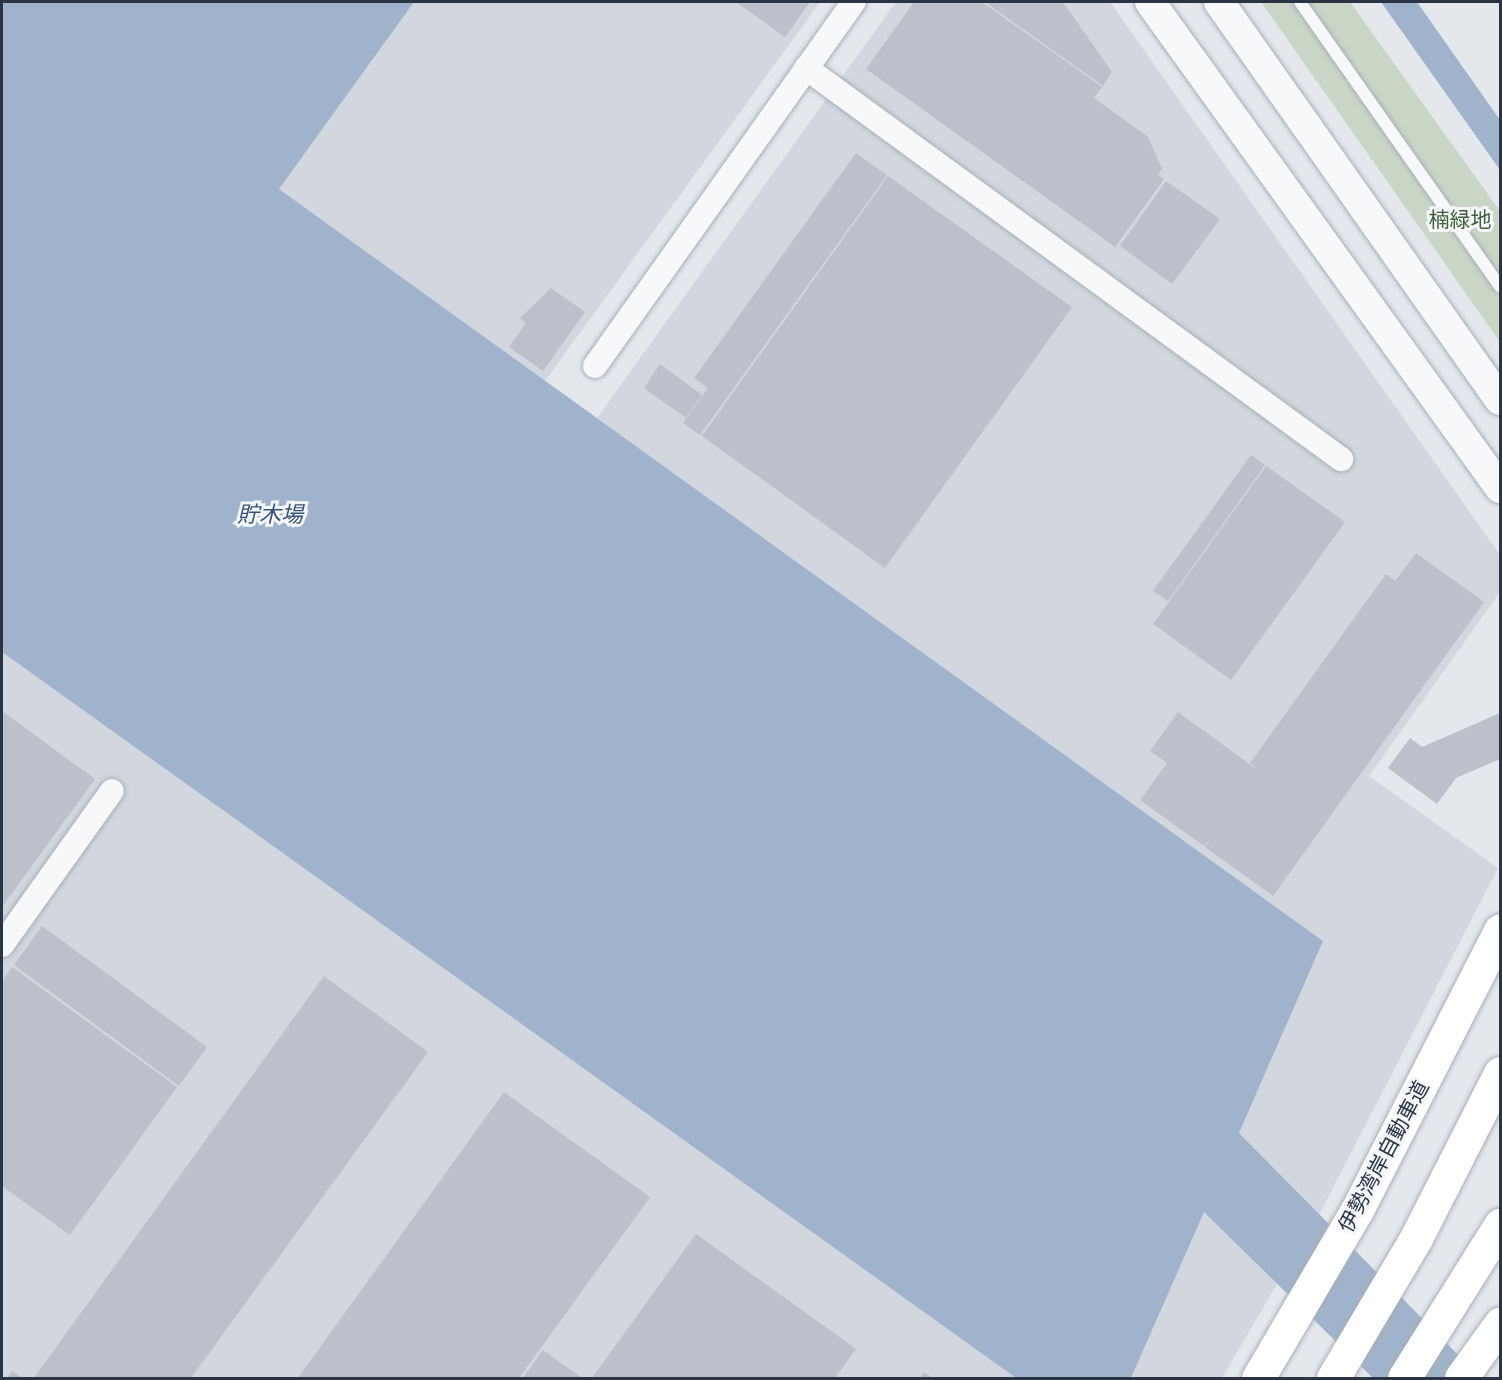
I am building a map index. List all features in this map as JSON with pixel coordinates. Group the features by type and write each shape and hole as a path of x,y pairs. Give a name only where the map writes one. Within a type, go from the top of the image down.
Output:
{"main road":[{"name":"伊勢湾岸自動車道","path":"1258,1378 1357,1210 1500,930"},
{"path":"1333,1378 1416,1238 1500,1073"},
{"path":"1404,1378 1444,1322 1500,1226"},
{"path":"1469,1367 1500,1324"}],"street":[{"path":"595,366 854,2"},
{"path":"1150,2 1500,488"},
{"path":"1219,2 1500,400"},
{"path":"806,68 1341,459"},
{"path":"2,945 112,790"}],"lane":[{"path":"1300,2 1500,287"}],"shaded area":[{"path":"414,2 820,2 545,381 279,189"},
{"path":"896,2 1110,2 1500,555 1500,592 1369,776 1498,868 1319,1215 1239,1133 1323,941 597,418"},
{"path":"2,652 1016,1378 2,1378"},
{"path":"1204,1211 1277,1284 1222,1378 1131,1378"}],"green space":[{"name":"楠緑地","path":"1261,2 1350,2 1500,211 1500,342"}],"water":[{"name":"貯木場","path":"2,2 414,2 279,189 1323,941 1239,1133 1481,1378 1373,1378 1204,1212 1131,1378 1016,1378 2,652"},
{"path":"1381,2 1417,2 1500,120 1500,170"}],"building":[{"path":"736,2 810,2 785,37"},
{"path":"914,2 982,2 1102,87 1094,98 1148,137 1162,169 1158,175 1164,179 1115,247 866,69"},
{"path":"985,2 1063,2 1112,72 1103,86"},
{"path":"856,153 887,175 700,435 683,423 708,388 694,378"},
{"path":"888,176 1072,307 885,568 702,436"},
{"path":"1166,181 1220,219 1172,284 1120,246"},
{"path":"551,288 585,312 543,371 509,347 526,323 520,318"},
{"path":"660,364 702,395 686,418 644,388"},
{"path":"1251,455 1265,465 1168,601 1153,591"},
{"path":"1266,466 1345,522 1231,680 1153,624"},
{"path":"1416,553 1484,602 1273,896 1205,847 1211,838 1204,846 1140,800 1167,763 1150,751 1178,712 1259,771 1250,763 1386,574 1395,581"},
{"path":"2,711 95,779 2,907"},
{"path":"1500,713 1500,759 1456,778 1437,804 1388,768 1410,738 1422,747"},
{"path":"42,926 207,1047 179,1086 14,965"},
{"path":"12,967 177,1087 70,1235 2,1186 2,982"},
{"path":"324,976 428,1052 191,1378 34,1378"},
{"path":"504,1092 650,1197 519,1378 298,1378"},
{"path":"696,1234 856,1349 835,1378 592,1378"},
{"path":"543,1350 582,1378 523,1378"},
{"path":"12,1371 23,1378 7,1378"},
{"path":"924,1372 932,1378 920,1378"}]}
